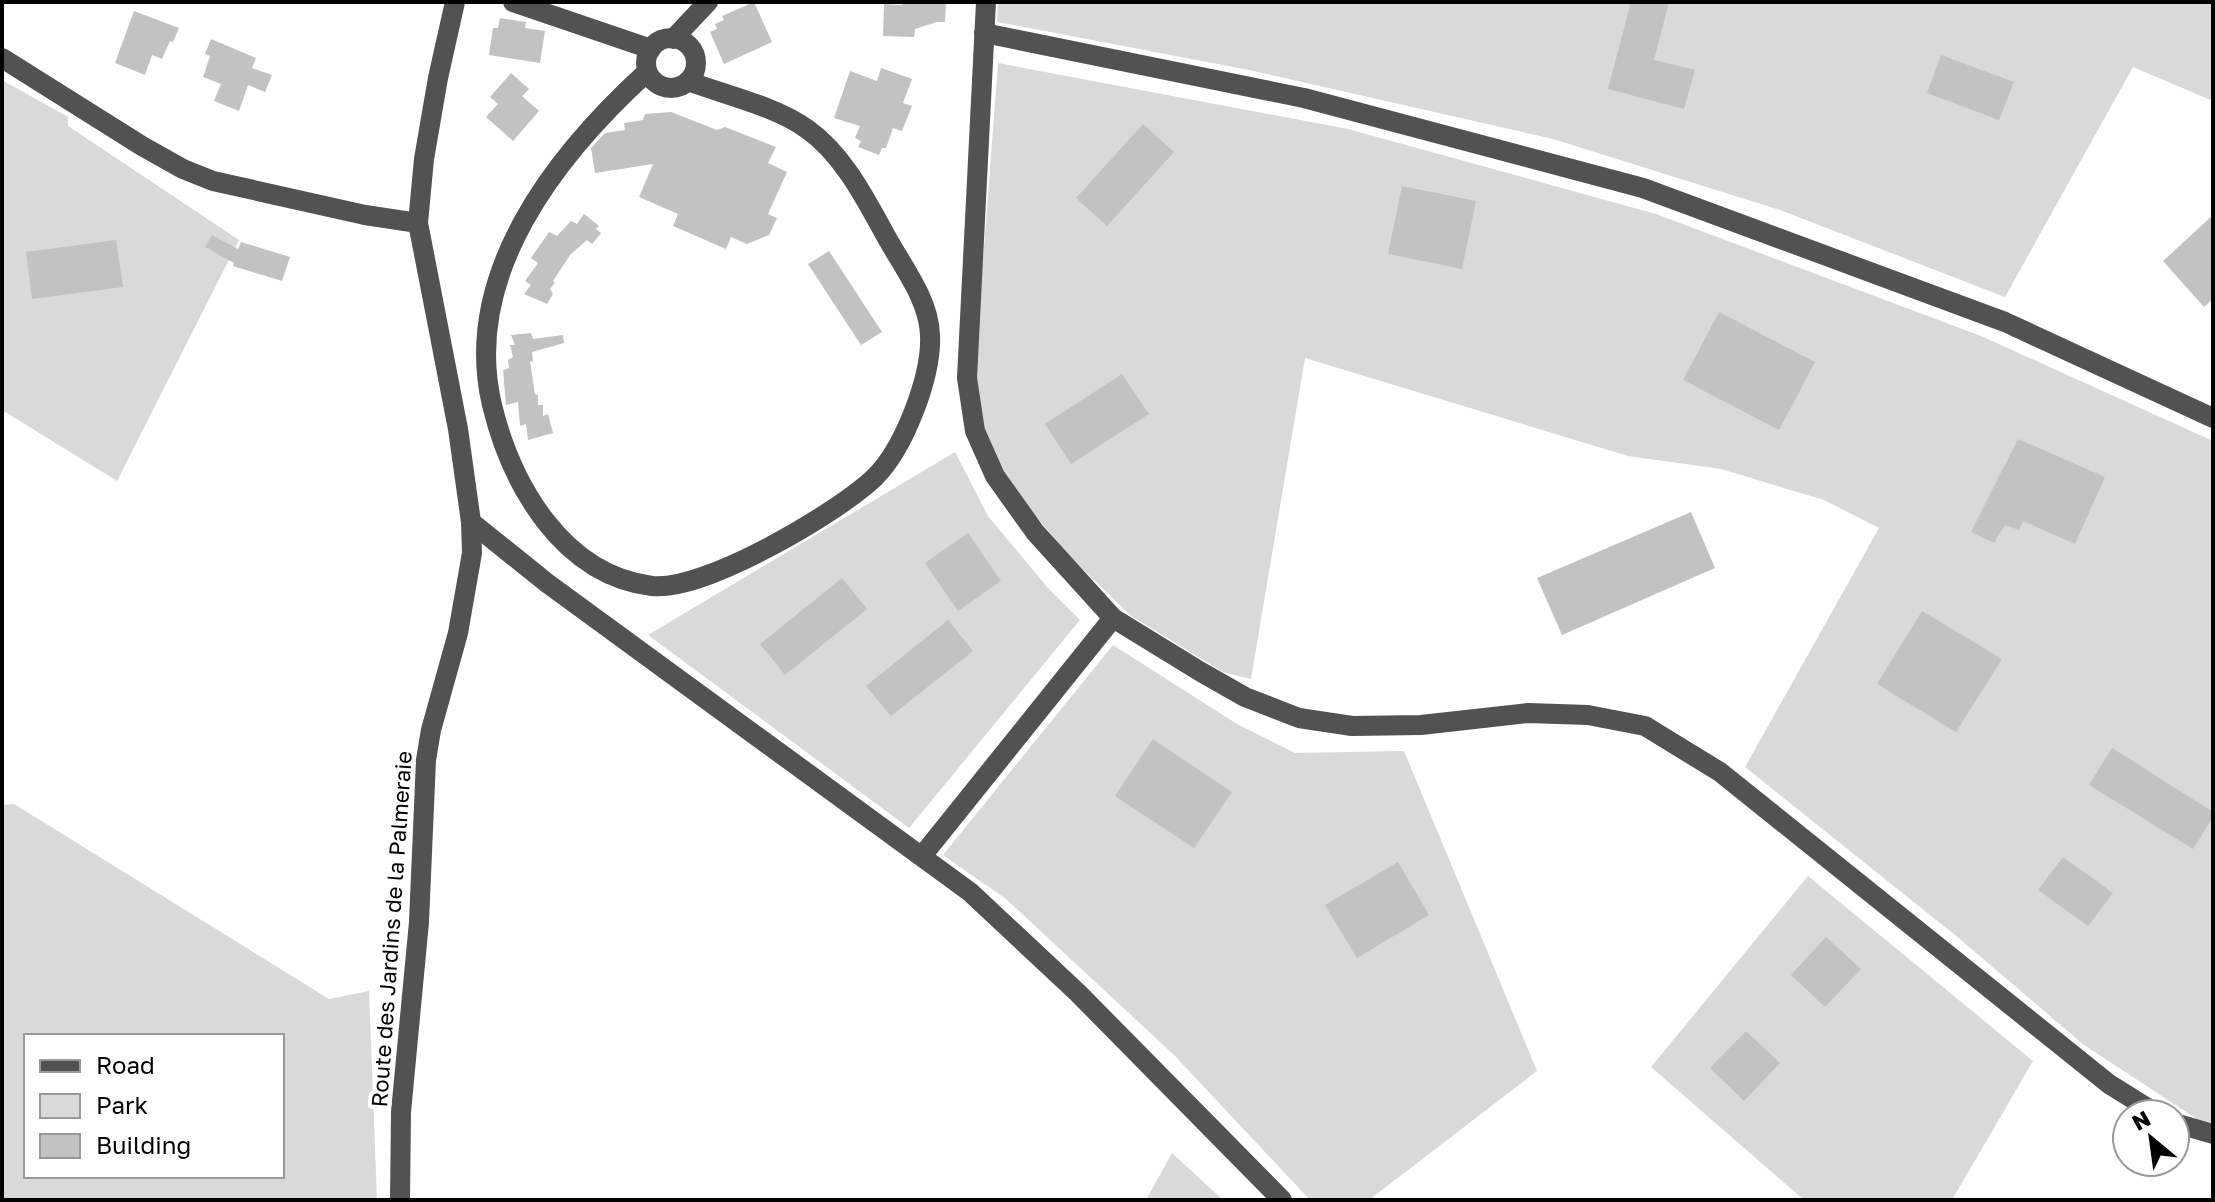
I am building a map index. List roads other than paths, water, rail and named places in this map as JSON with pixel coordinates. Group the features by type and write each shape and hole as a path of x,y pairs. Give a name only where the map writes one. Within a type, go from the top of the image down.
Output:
{"street":[{"path":"673,39 708,2"},
{"path":"986,2 967,378 975,431 995,476 1035,532 1113,618 1245,697 1299,718 1352,726 1407,725 1528,713 1588,715 1645,726 1720,772 2109,1084 2131,1098"},
{"name":"Route des Jardins de la Palmeraie","path":"400,1200 401,1112 419,922 426,760 472,553 471,522 456,416 418,223 424,159 438,78 460,3"},
{"path":"516,3 651,49"},
{"path":"984,33 1304,98 1643,188 2005,322 2213,418"},
{"path":"665,39 673,39 688,45 695,59 693,75 673,88 665,88 657,85 647,72 647,56 665,39"},
{"path":"2,58 142,146 183,169 213,181 352,212 418,223"},
{"path":"647,72 574,145 542,189 516,235 493,296 486,341 486,378 498,430 529,500 546,522 572,549 601,570 627,581 656,587 712,574 761,552 828,513 875,477 898,443 918,400 930,346 929,320 923,303 849,176 824,144 806,128 778,114 688,81"},
{"path":"471,522 547,583 970,892 1078,993 1282,1200"},
{"path":"922,856 1113,618"},
{"path":"2191,1128 2213,1134"}]}
